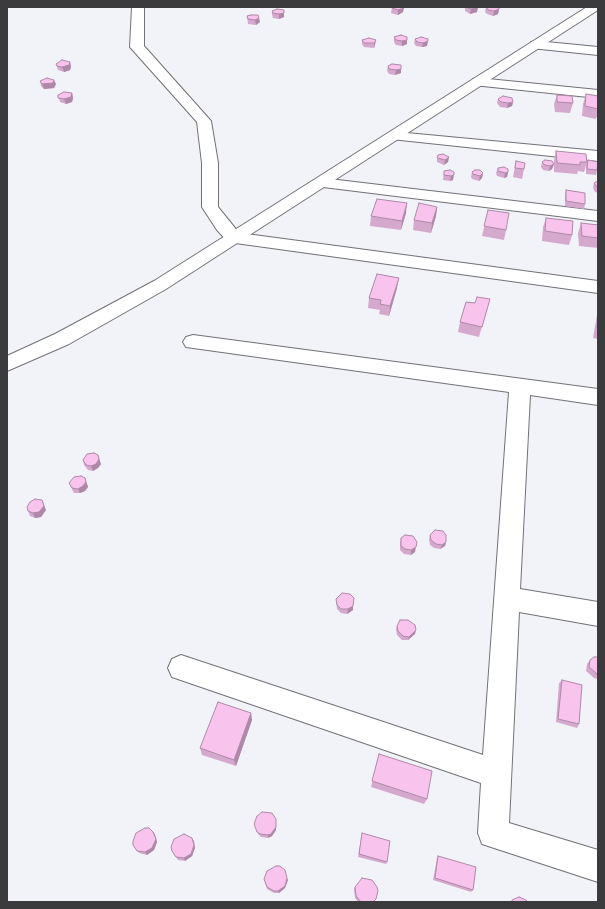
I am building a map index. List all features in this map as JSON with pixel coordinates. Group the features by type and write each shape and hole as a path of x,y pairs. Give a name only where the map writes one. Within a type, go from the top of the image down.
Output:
{"street":[{"path":"138,7 137,47 204,121 210,163 210,207 223,226 234,238 598,287"},
{"path":"7,364 62,340 160,285 595,8"},
{"path":"536,46 598,51"},
{"path":"478,82 598,94"},
{"path":"396,136 598,156"},
{"path":"321,183 598,216"},
{"path":"193,342 598,397"},
{"path":"520,386 493,833 598,866"},
{"path":"507,598 598,614"},
{"path":"181,668 497,774"}],"building":[{"path":"392,7 402,7 404,8 398,10"},
{"path":"466,7 478,7 471,9"},
{"path":"486,7 497,7 499,9 494,11 488,10"},
{"path":"277,9 284,10 284,13 273,13 272,11"},
{"path":"258,15 259,18 255,20 248,19 247,16"},
{"path":"401,35 407,37 407,40 396,40 394,37"},
{"path":"421,37 428,39 428,41 423,43 417,42 415,39"},
{"path":"369,38 376,40 374,43 364,43 362,40"},
{"path":"62,60 70,62 69,65 62,67 57,66 56,64"},
{"path":"392,64 401,65 401,69 389,69 388,66"},
{"path":"47,78 54,80 53,83 42,84 40,81"},
{"path":"64,92 72,93 71,97 64,99 58,98 58,95"},
{"path":"586,94 598,96 598,109 585,106"},
{"path":"557,95 572,96 573,103 557,102"},
{"path":"503,96 512,98 513,102 501,102 498,99"},
{"path":"556,151 586,154 587,162 580,162 580,165 557,163"},
{"path":"443,154 449,157 445,160 437,158 438,155"},
{"path":"545,160 552,161 554,164 550,166 545,165 542,162"},
{"path":"588,160 598,162 597,170 587,169"},
{"path":"516,161 525,163 524,169 515,168"},
{"path":"504,167 508,169 508,172 505,173 498,171 498,168"},
{"path":"450,170 454,172 454,175 444,175 444,171"},
{"path":"475,170 480,170 483,173 480,176 473,174 472,172"},
{"path":"598,181 598,187 597,187 594,183"},
{"path":"566,190 585,193 585,204 566,201"},
{"path":"377,199 407,203 402,221 371,216"},
{"path":"419,203 437,207 432,223 414,220"},
{"path":"488,210 509,213 506,230 484,226"},
{"path":"546,218 573,221 572,235 545,231"},
{"path":"581,223 598,225 598,238 582,236"},
{"path":"377,274 399,278 390,306 380,304 381,300 369,298"},
{"path":"477,297 490,299 482,327 460,322 466,302 475,303"},
{"path":"94,453 98,455 99,459 96,464 91,466 86,465 83,460 87,454"},
{"path":"81,476 85,478 86,482 83,486 78,489 72,488 69,483 74,477"},
{"path":"35,499 42,500 44,506 39,512 33,513 28,511 27,507 30,502"},
{"path":"435,530 443,531 446,535 446,542 442,545 436,544 431,540 430,535"},
{"path":"405,535 413,536 417,542 416,547 411,550 405,549 401,546 401,538"},
{"path":"342,593 350,594 354,598 353,606 348,609 341,609 337,605 336,599"},
{"path":"400,620 408,620 415,625 416,630 409,637 403,636 398,631 397,626"},
{"path":"594,657 598,657 598,675 589,667 590,660"},
{"path":"562,680 582,685 579,724 558,719"},
{"path":"218,702 251,713 234,760 200,748"},
{"path":"379,754 432,771 427,799 372,781"},
{"path":"262,812 272,813 276,819 276,827 271,834 268,835 257,832 254,824 257,816"},
{"path":"145,828 149,828 153,832 156,839 152,848 145,852 137,851 133,845 133,841 136,833"},
{"path":"362,833 390,841 387,862 359,854"},
{"path":"184,834 192,838 194,845 191,854 184,858 176,857 171,847 174,839"},
{"path":"438,856 476,867 473,890 435,878"},
{"path":"276,866 280,866 285,870 287,878 285,886 278,891 274,891 267,887 264,879 267,871"},
{"path":"362,878 372,880 377,887 378,891 376,899 373,902 361,902 356,896 355,887"},
{"path":"519,897 528,902 512,902 512,900"}]}
